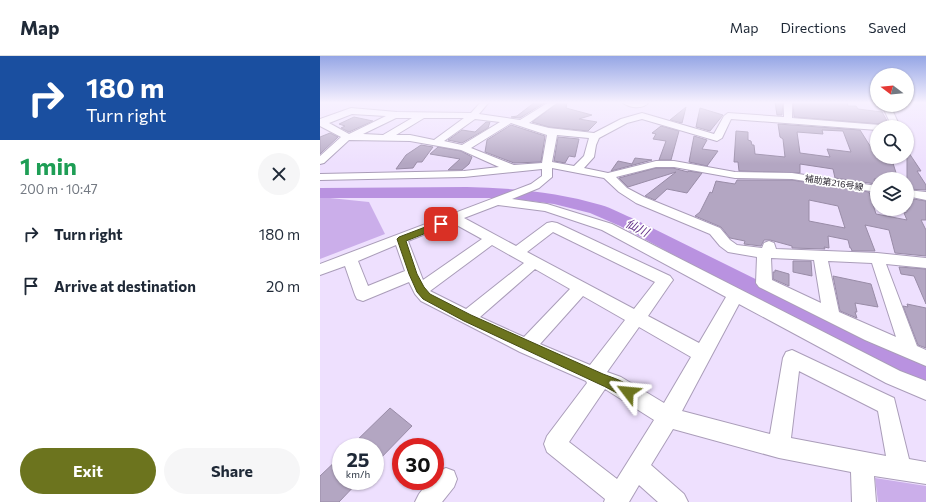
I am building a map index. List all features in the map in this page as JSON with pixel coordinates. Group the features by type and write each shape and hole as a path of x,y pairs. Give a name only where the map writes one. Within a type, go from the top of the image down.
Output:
{"street":[{"path":"320,161 349,137 379,123"},
{"path":"384,138 410,123"},
{"path":"436,143 464,123"},
{"path":"464,148 505,123"},
{"path":"522,123 548,131 596,136 622,123"},
{"path":"665,123 717,138 725,123"},
{"path":"824,123 870,126"},
{"path":"322,125 349,137 410,138 464,148 514,169"},
{"path":"320,270 455,219 526,190 544,180 548,174 547,157 552,138 552,134 548,131"},
{"path":"577,170 589,157 591,145 596,136"},
{"name":"補助第216号線","path":"608,176 656,164 674,164 735,174 792,176 870,188"},
{"path":"320,177 464,174 548,165 561,166 608,176 623,190 640,200 715,231 725,243 733,249 767,249 820,256 877,258 926,263"},
{"path":"914,194 926,196"},
{"path":"500,200 547,208 607,227 893,377 926,391"},
{"path":"455,219 703,354"},
{"path":"517,253 552,226 665,280 636,318 555,444 618,499 668,417 736,294"},
{"path":"401,239 417,282 427,296 467,318 526,346 597,378 614,384 668,417 779,447 862,463 926,473"},
{"path":"350,258 363,294 417,282 492,239"},
{"path":"767,249 764,282 871,335 926,358"},
{"path":"820,256 831,314"},
{"path":"877,258 910,352"},
{"path":"467,318 534,262"},
{"path":"526,346 581,288"},
{"path":"779,447 792,358 887,405 900,469"},
{"path":"862,463 864,502"},
{"path":"637,468 676,502"},
{"path":"427,502 446,479"}],"shaded area":[{"path":"320,197 369,202 385,234 320,259"},
{"path":"875,478 926,486 926,502 878,502"}],"building":[{"path":"369,123 349,132 341,128 345,126 339,124"},
{"path":"485,123 490,123 488,128 462,143 448,140 462,130 475,132"},
{"path":"535,123 596,123 588,131 549,127"},
{"path":"697,123 717,123 710,131 696,127"},
{"path":"778,124 860,130 870,146 870,164 893,164 896,172 870,172 870,183 835,178 833,169 800,164 800,173 739,171 738,162 734,162 736,131 748,132 748,140 751,141 752,145 754,145 755,154 785,157 783,139 780,137","holes":["822,130 843,131 851,152 827,149 830,157 800,153 797,132 823,134"]},
{"path":"511,125 545,136 541,162 514,163 485,152 487,140"},
{"path":"661,126 679,131 671,160 659,160 666,141 653,139 656,134 652,133"},
{"path":"330,133 338,137 320,154 320,137"},
{"path":"694,136 707,140 702,149 718,151 707,166 689,162"},
{"path":"558,137 579,139 575,157 569,156 565,163 554,161"},
{"path":"421,145 433,147 422,162 417,162 413,168 396,169 406,155"},
{"path":"438,147 461,151 472,157 469,164 462,170 448,170 460,159 430,154"},
{"path":"635,158 652,160 611,171 618,161 632,164"},
{"path":"914,160 921,171 917,171 926,185 926,190 914,189 914,172 907,172 907,164 914,164"},
{"path":"656,168 673,168 688,172 702,173 687,193 667,189 655,200 645,196 676,172 628,187 619,178"},
{"path":"737,180 792,180 869,192 870,216 886,216 907,220 905,216 914,216 914,199 926,201 926,220 921,220 926,230 926,256 895,253 889,230 865,225 875,251 852,251 848,240 828,236 829,248 824,247 825,249 792,248 792,246 770,240 764,240 761,246 744,244 745,241 730,238 721,227 695,216 700,212 710,192 712,193 716,181 735,184","holes":["809,200 838,206 845,228 809,221"]},
{"path":"793,261 811,261 812,276 793,272"},
{"path":"899,267 926,269 926,304 914,276 901,274"},
{"path":"775,270 789,274 789,286 773,279 773,272 775,272"},
{"path":"833,276 871,284 878,307 855,303 857,318 840,311"},
{"path":"907,304 926,308 926,348 918,345 903,306 908,307"},
{"path":"390,408 412,426 400,438 392,438 392,447 384,455 384,438 359,438"},
{"path":"332,465 332,490 350,490 339,502 320,502 320,476"}],"waterway":[{"name":"仙川","path":"320,193 506,193 554,199 596,209 626,222 808,316 926,373"}],"route":[{"path":"441,224 401,239 420,290 427,296 467,318 526,346 614,384 628,392"}]}
